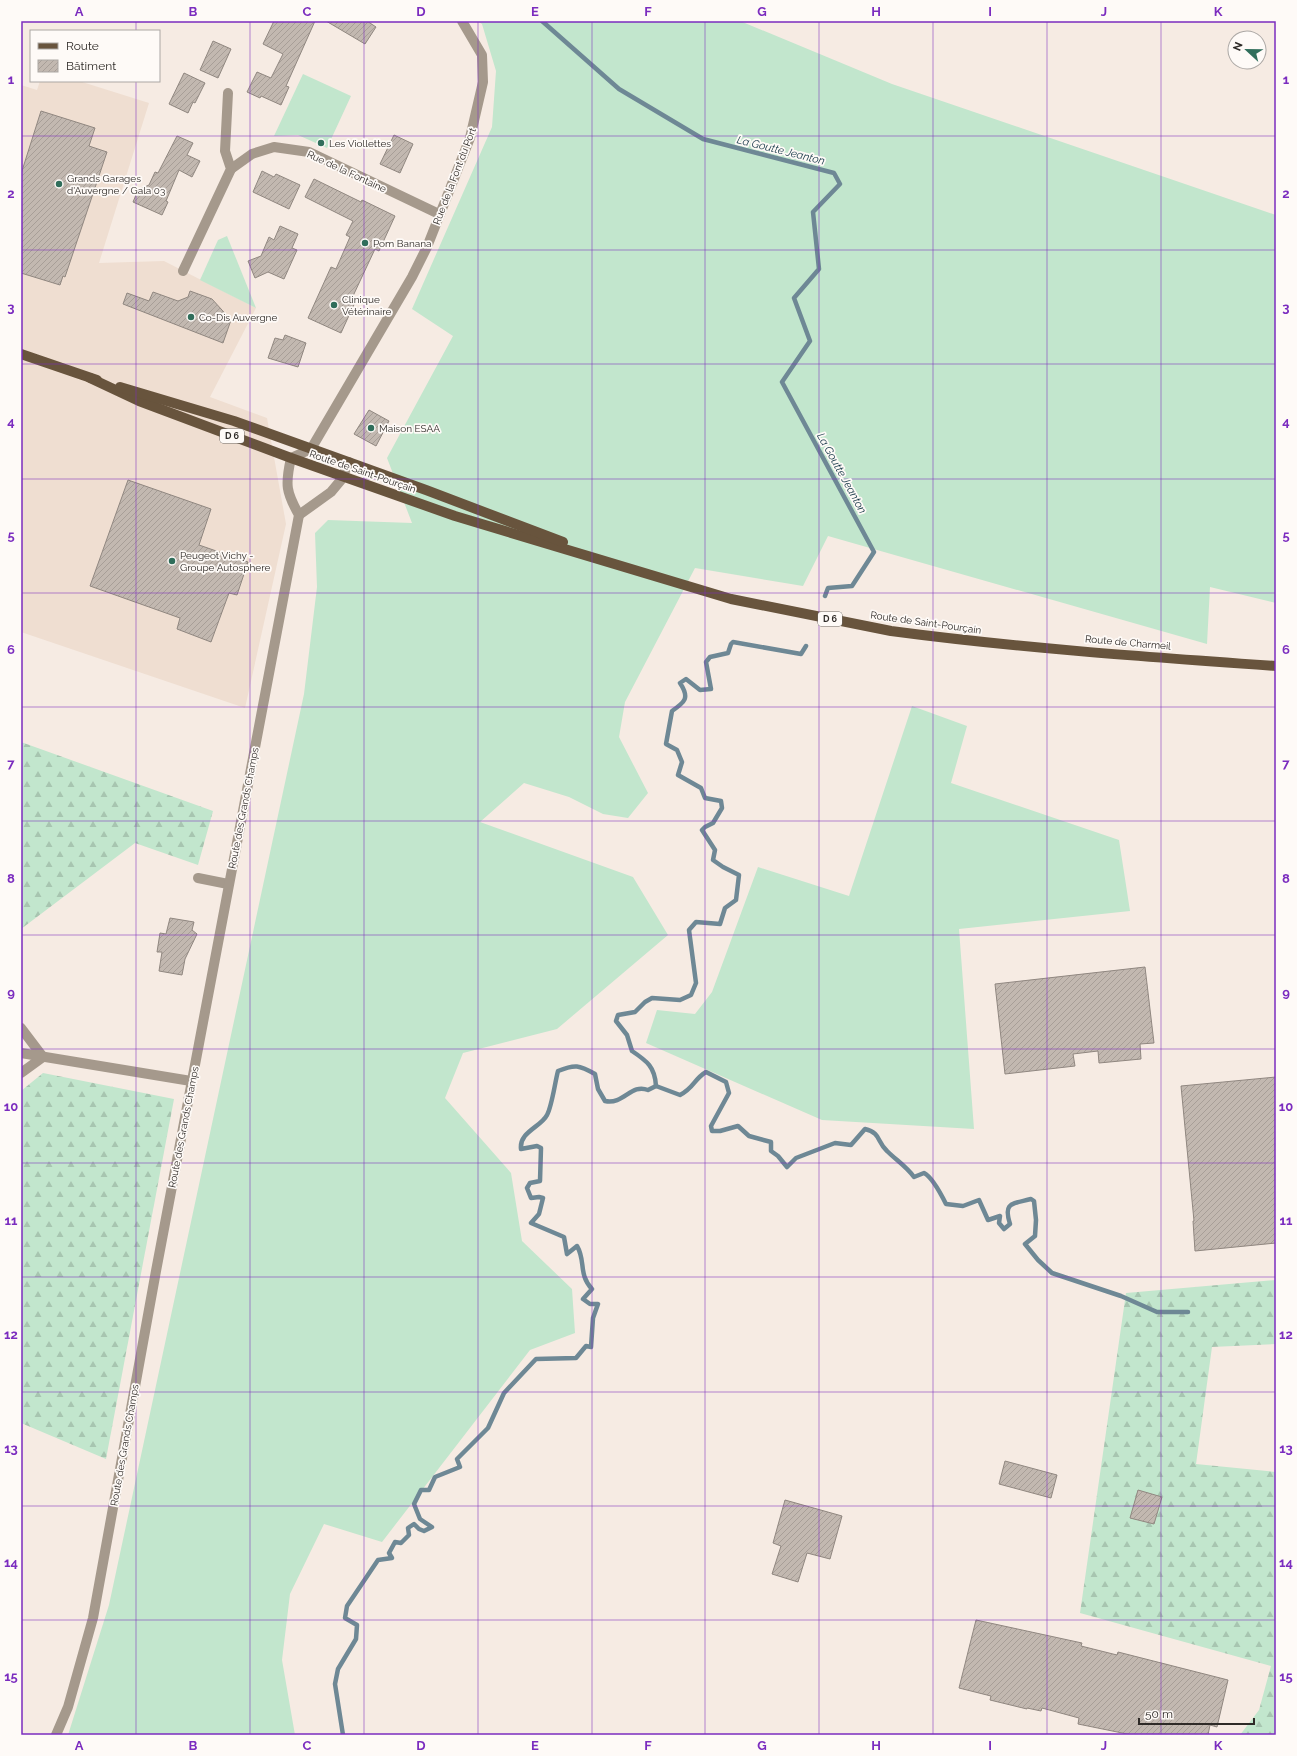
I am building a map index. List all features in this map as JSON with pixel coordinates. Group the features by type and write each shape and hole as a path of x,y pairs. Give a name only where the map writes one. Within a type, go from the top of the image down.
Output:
{"main road":[{"name":"Route de Saint-Pourçain","path":"21,354 90,378 234,421 426,490 634,569"},
{"name":"Route de Saint-Pourçain","path":"90,378 139,402 343,477 455,516 731,599 891,631 1030,646"},
{"name":"Route de Charmeil","path":"1030,646 1276,666"},
{"name":"Route de Charmeil","path":"1224,662 1276,671"}],"street":[{"name":"Rue de la Font du Port","path":"311,449 412,277 427,247 470,138 483,82 482,55 462,21"},
{"path":"228,93 225,151 231,169"},
{"name":"Rue de la Fontaine","path":"183,271 231,169 252,154 274,148 309,152 439,214"},
{"path":"311,449 291,458 288,474 288,495 299,515 331,492 343,477 349,462"},
{"name":"Route des Grands Champs","path":"56,1735 68,1707 93,1618 228,884 299,515"},
{"path":"198,878 228,884"},
{"path":"21,1028 43,1057"},
{"path":"21,1053 192,1081"},
{"path":"21,1073 43,1057"}],"shaded area":[{"path":"40,82 82,82 149,103 99,263 164,261 256,308 210,397 267,418 286,524 245,708 21,632 21,85 37,90"}],"green space":[{"path":"477,21 740,21 892,84 1276,215 1276,603 1210,587 1207,644 828,536 803,586 695,568 625,702 619,737 648,793 628,818 603,814 569,797 524,783 480,822 633,877 668,935 557,1029 463,1053 445,1098 511,1173 522,1241 572,1289 575,1333 530,1350 382,1542 324,1524 290,1594 282,1660 295,1735 68,1735 109,1605 304,694 317,587 315,533 328,520 412,523 387,458 453,336 412,309 492,127 496,71 482,24"},
{"path":"303,74 351,96 327,148 298,135 274,136"},
{"path":"227,236 256,308 200,280 218,240"},
{"path":"912,706 967,726 951,783 1119,840 1130,911 959,929 974,1129 822,1120 646,1043 657,1010 695,1014 712,992 758,867 849,896"},
{"path":"21,742 213,811 198,865 135,843 21,929"},
{"path":"43,1073 174,1099 106,1459 21,1423 21,1091"},
{"path":"1276,1280 1276,1344 1212,1347 1196,1464 1276,1472 1276,1735 1240,1735 1259,1710 1271,1666 1080,1613 1126,1293"}],"building":[{"path":"274,21 315,21 286,86 289,87 281,105 261,96 260,98 247,92 257,72 271,78 283,54 263,44"},
{"path":"326,21 367,21 376,27 365,44"},
{"path":"213,41 231,49 218,78 200,70"},
{"path":"184,73 205,83 188,113 169,104"},
{"name":"Grands Garages d'Auvergne / Gala 03","path":"41,111 95,128 89,146 107,152 65,277 63,276 60,285 21,273 21,174"},
{"path":"394,135 413,144 400,173 380,164"},
{"path":"177,136 193,143 187,155 200,161 192,177 179,170 166,201 168,202 162,215 133,202 138,190 149,185 155,172 158,173"},
{"path":"262,171 274,177 276,174 300,185 289,209 253,192"},
{"path":"314,179 361,202 362,200 395,216 379,251 375,249 353,296 357,298 341,333 308,318 331,267 336,269 350,237 346,235 353,221 305,197"},
{"path":"280,226 298,234 292,248 297,250 284,279 268,272 255,278 248,261 261,256 269,237 274,240"},
{"name":"Co-Dis Auvergne","path":"190,291 212,299 231,320 223,343 123,304 127,293 149,301 153,292 178,301 188,297"},
{"path":"285,335 306,343 298,367 268,358 275,338 283,340"},
{"name":"Maison ESAA","path":"369,410 389,421 376,446 354,434"},
{"name":"Peugeot Vichy - Groupe Autosphere","path":"128,480 211,509 199,545 248,562 237,595 229,593 211,642 177,629 180,618 90,586"},
{"path":"170,918 194,922 192,930 197,934 185,959 182,975 159,971 162,952 157,952 160,933 166,934"},
{"path":"1145,967 1154,1043 1140,1044 1141,1059 1099,1063 1098,1051 1073,1054 1075,1066 1005,1074 995,984"},
{"path":"1276,1077 1276,1243 1195,1251 1194,1221 1181,1086"},
{"path":"1005,1461 1057,1475 1051,1498 999,1484"},
{"path":"1138,1490 1162,1497 1154,1524 1130,1518"},
{"path":"785,1500 842,1516 830,1559 807,1553 798,1582 772,1574 781,1546 773,1543"},
{"path":"976,1620 1082,1643 1081,1646 1117,1655 1118,1652 1228,1680 1217,1727 1210,1725 1208,1735 1132,1735 1078,1724 1079,1718 1042,1708 1041,1711 1027,1709 990,1700 991,1696 959,1688"}],"waterway":[{"name":"La Goutte Jeanton","path":"542,21 619,89 703,139 834,173 840,184 813,212 819,269 794,298 810,341 782,382 874,552 852,586 828,588 825,596"},
{"name":"La Goutte Jeanton","path":"656,1086 652,1069 646,1061 632,1051 627,1035 616,1021 618,1015 635,1012 645,1002 652,998 680,1000 691,995 696,983 689,930 696,922 720,924 725,908 736,900 739,875 713,860 715,850 702,830 713,823 722,808 721,801 705,798 701,788 678,775 682,762 677,750 666,744 672,711 685,699 685,692 680,683 686,679 700,690 711,689 706,662 710,657 728,653 733,642 801,654 806,646"},
{"name":"La Goutte Jeanton","path":"343,1735 335,1684 338,1669 356,1639 357,1625 345,1618 347,1606 378,1560 392,1558 389,1553 395,1542 401,1543 409,1535 408,1528 414,1524 419,1529 424,1531 432,1527 420,1519 414,1504 421,1490 429,1490 435,1477 460,1467 457,1459 488,1428 504,1393 536,1359 576,1358 586,1346 591,1347 593,1318 598,1304 590,1304 583,1299 592,1289 583,1273 580,1252 577,1246 567,1254 564,1237 531,1223 539,1214 543,1198 531,1198 527,1188 530,1183 540,1181 541,1148 537,1146 521,1149 523,1138 547,1115 552,1100 558,1071 577,1066 595,1074 598,1089 605,1101 617,1100 637,1089 648,1090 656,1086"},
{"path":"656,1086 680,1095 706,1072 726,1082 729,1093 711,1126 712,1131 720,1131 738,1126 749,1136 771,1142 771,1151 778,1156 787,1167 796,1158 835,1143 851,1145 865,1129 874,1133 884,1148 914,1177 924,1173 927,1175 946,1204 963,1206 979,1200 988,1220 1000,1216 999,1223 1004,1229 1010,1224 1008,1212 1011,1205 1031,1199 1034,1201 1036,1220 1035,1236 1025,1244 1038,1260 1052,1273 1121,1296 1157,1312 1188,1312"}],"place":[{"name":"Les Viollettes","path":"321,143"},
{"name":"Grands Garages d'Auvergne / Gala 03","path":"59,184"},
{"name":"Pom Banana","path":"365,243"},
{"name":"Clinique Vétérinaire","path":"334,305"},
{"name":"Co-Dis Auvergne","path":"191,317"},
{"name":"Maison ESAA","path":"371,428"},
{"name":"Peugeot Vichy - Groupe Autosphere","path":"172,561"}]}
